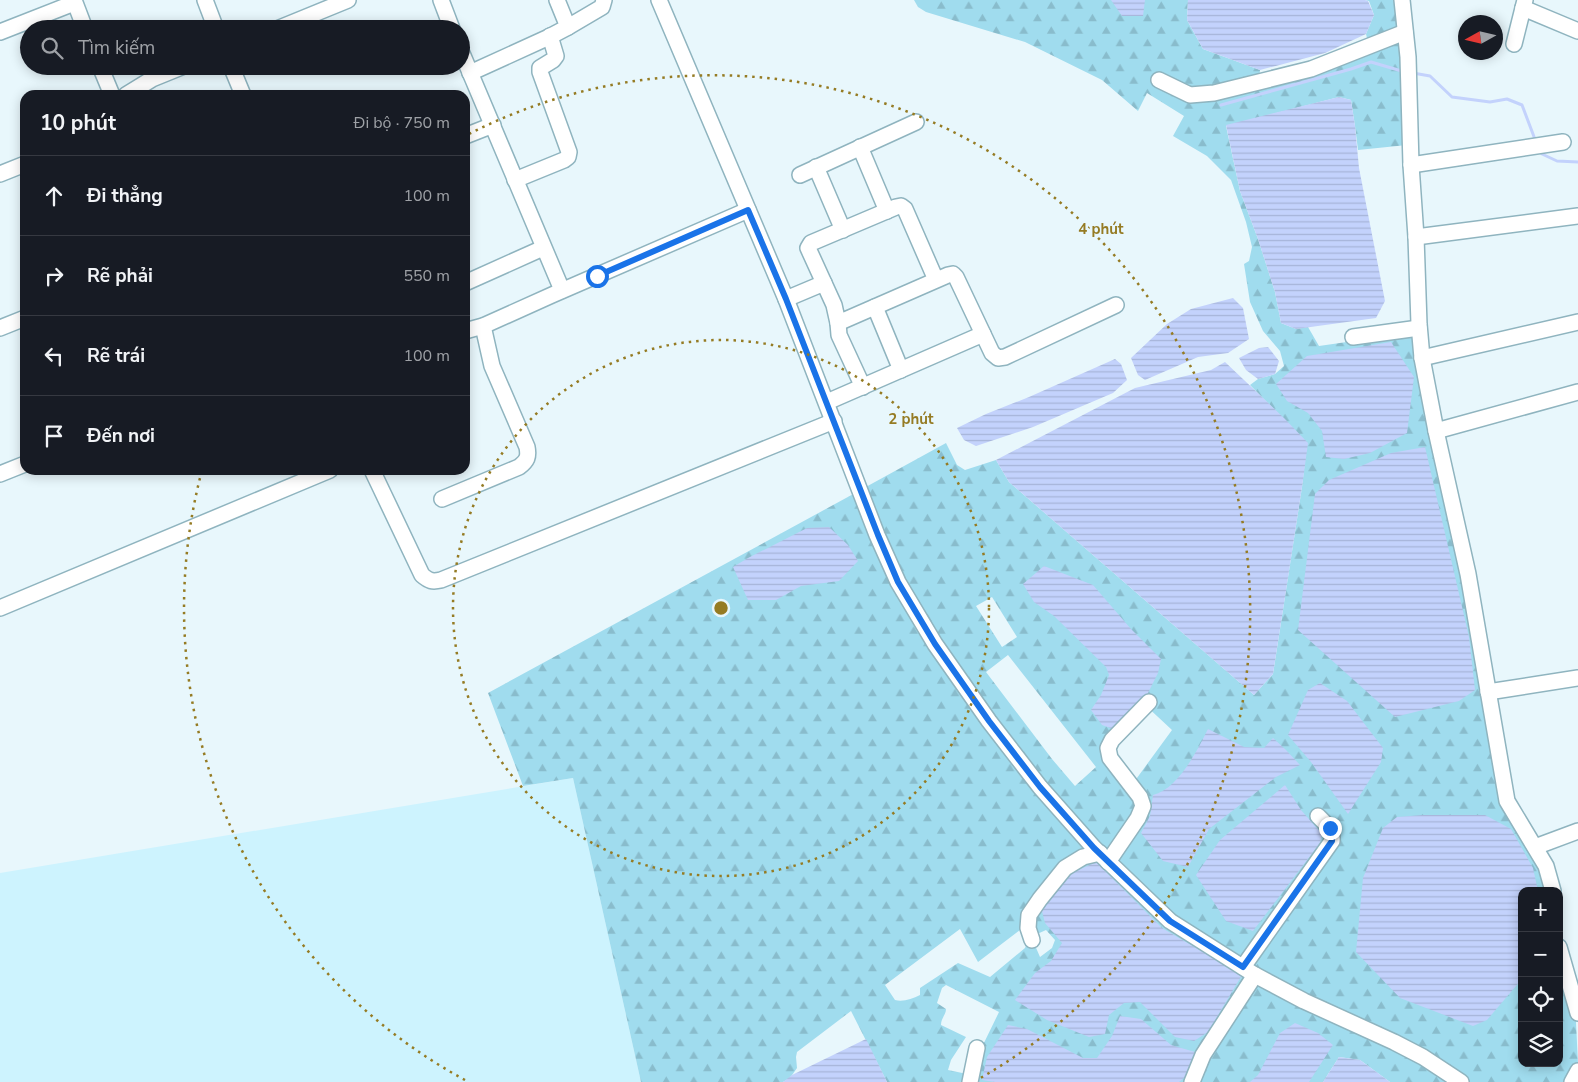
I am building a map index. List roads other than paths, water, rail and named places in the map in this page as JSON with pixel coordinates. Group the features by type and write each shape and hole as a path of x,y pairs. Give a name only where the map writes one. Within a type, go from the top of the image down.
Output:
{"street":[{"path":"204,0 212,20"},
{"path":"299,20 348,0"},
{"path":"441,0 449,20"},
{"path":"557,0 568,26"},
{"path":"562,290 470,73 550,36 602,7 604,0"},
{"path":"659,0 786,299 898,582 935,644 989,721 1040,787 1104,858 1170,921 1249,971 1304,1001 1423,1057 1461,1082"},
{"path":"1402,0 1410,88 1411,165 1422,358 1436,431 1468,574 1507,801 1546,866 1553,887"},
{"path":"29,20 74,1 81,20"},
{"path":"1514,44 1524,4 1578,31"},
{"path":"0,32 20,24"},
{"path":"1159,80 1190,95 1214,93 1311,69 1405,32"},
{"path":"515,180 568,157 569,152 540,72 540,68 544,64 553,60 556,56 550,36"},
{"path":"104,75 110,90"},
{"path":"135,90 163,75"},
{"path":"235,75 241,90"},
{"path":"800,175 916,122"},
{"path":"470,134 493,125"},
{"path":"1411,165 1563,142"},
{"path":"860,148 887,211"},
{"path":"0,174 20,166"},
{"path":"816,167 843,230"},
{"path":"863,387 839,335 834,305 808,248 811,243 901,206 905,208 936,280"},
{"path":"470,329 483,326 748,210"},
{"path":"1416,237 1578,216"},
{"path":"470,281 543,248"},
{"path":"838,323 953,274 992,353 998,358 1005,357 1116,305"},
{"path":"786,299 824,283"},
{"path":"875,307 901,370"},
{"path":"0,328 20,320"},
{"path":"1422,358 1578,322"},
{"path":"442,499 519,467 525,463 529,454 528,447 492,366 483,326"},
{"path":"1354,337 1419,328"},
{"path":"827,402 982,334"},
{"path":"1436,431 1578,392"},
{"path":"374,475 422,575 432,582 450,577 834,421"},
{"path":"0,474 20,466"},
{"path":"0,608 318,475"},
{"path":"1488,692 1578,678"},
{"path":"1104,858 1138,818 1143,806 1140,796 1110,758 1108,748 1112,740 1149,702"},
{"path":"1192,1082 1203,1055 1249,971 1332,841 1330,828 1318,816"},
{"path":"1535,847 1578,831"},
{"path":"1032,940 1028,928 1029,915 1066,868 1083,857 1104,858"},
{"path":"1563,964 1578,1013"},
{"path":"970,1082 977,1048"},
{"path":"1572,1082 1578,1071"}],"waterway":[{"path":"1221,105 1371,62 1405,72"},
{"path":"1413,73 1430,76 1452,97 1490,102 1507,99 1522,105 1536,142"},
{"path":"1540,150 1542,154 1557,161 1578,162"}]}
